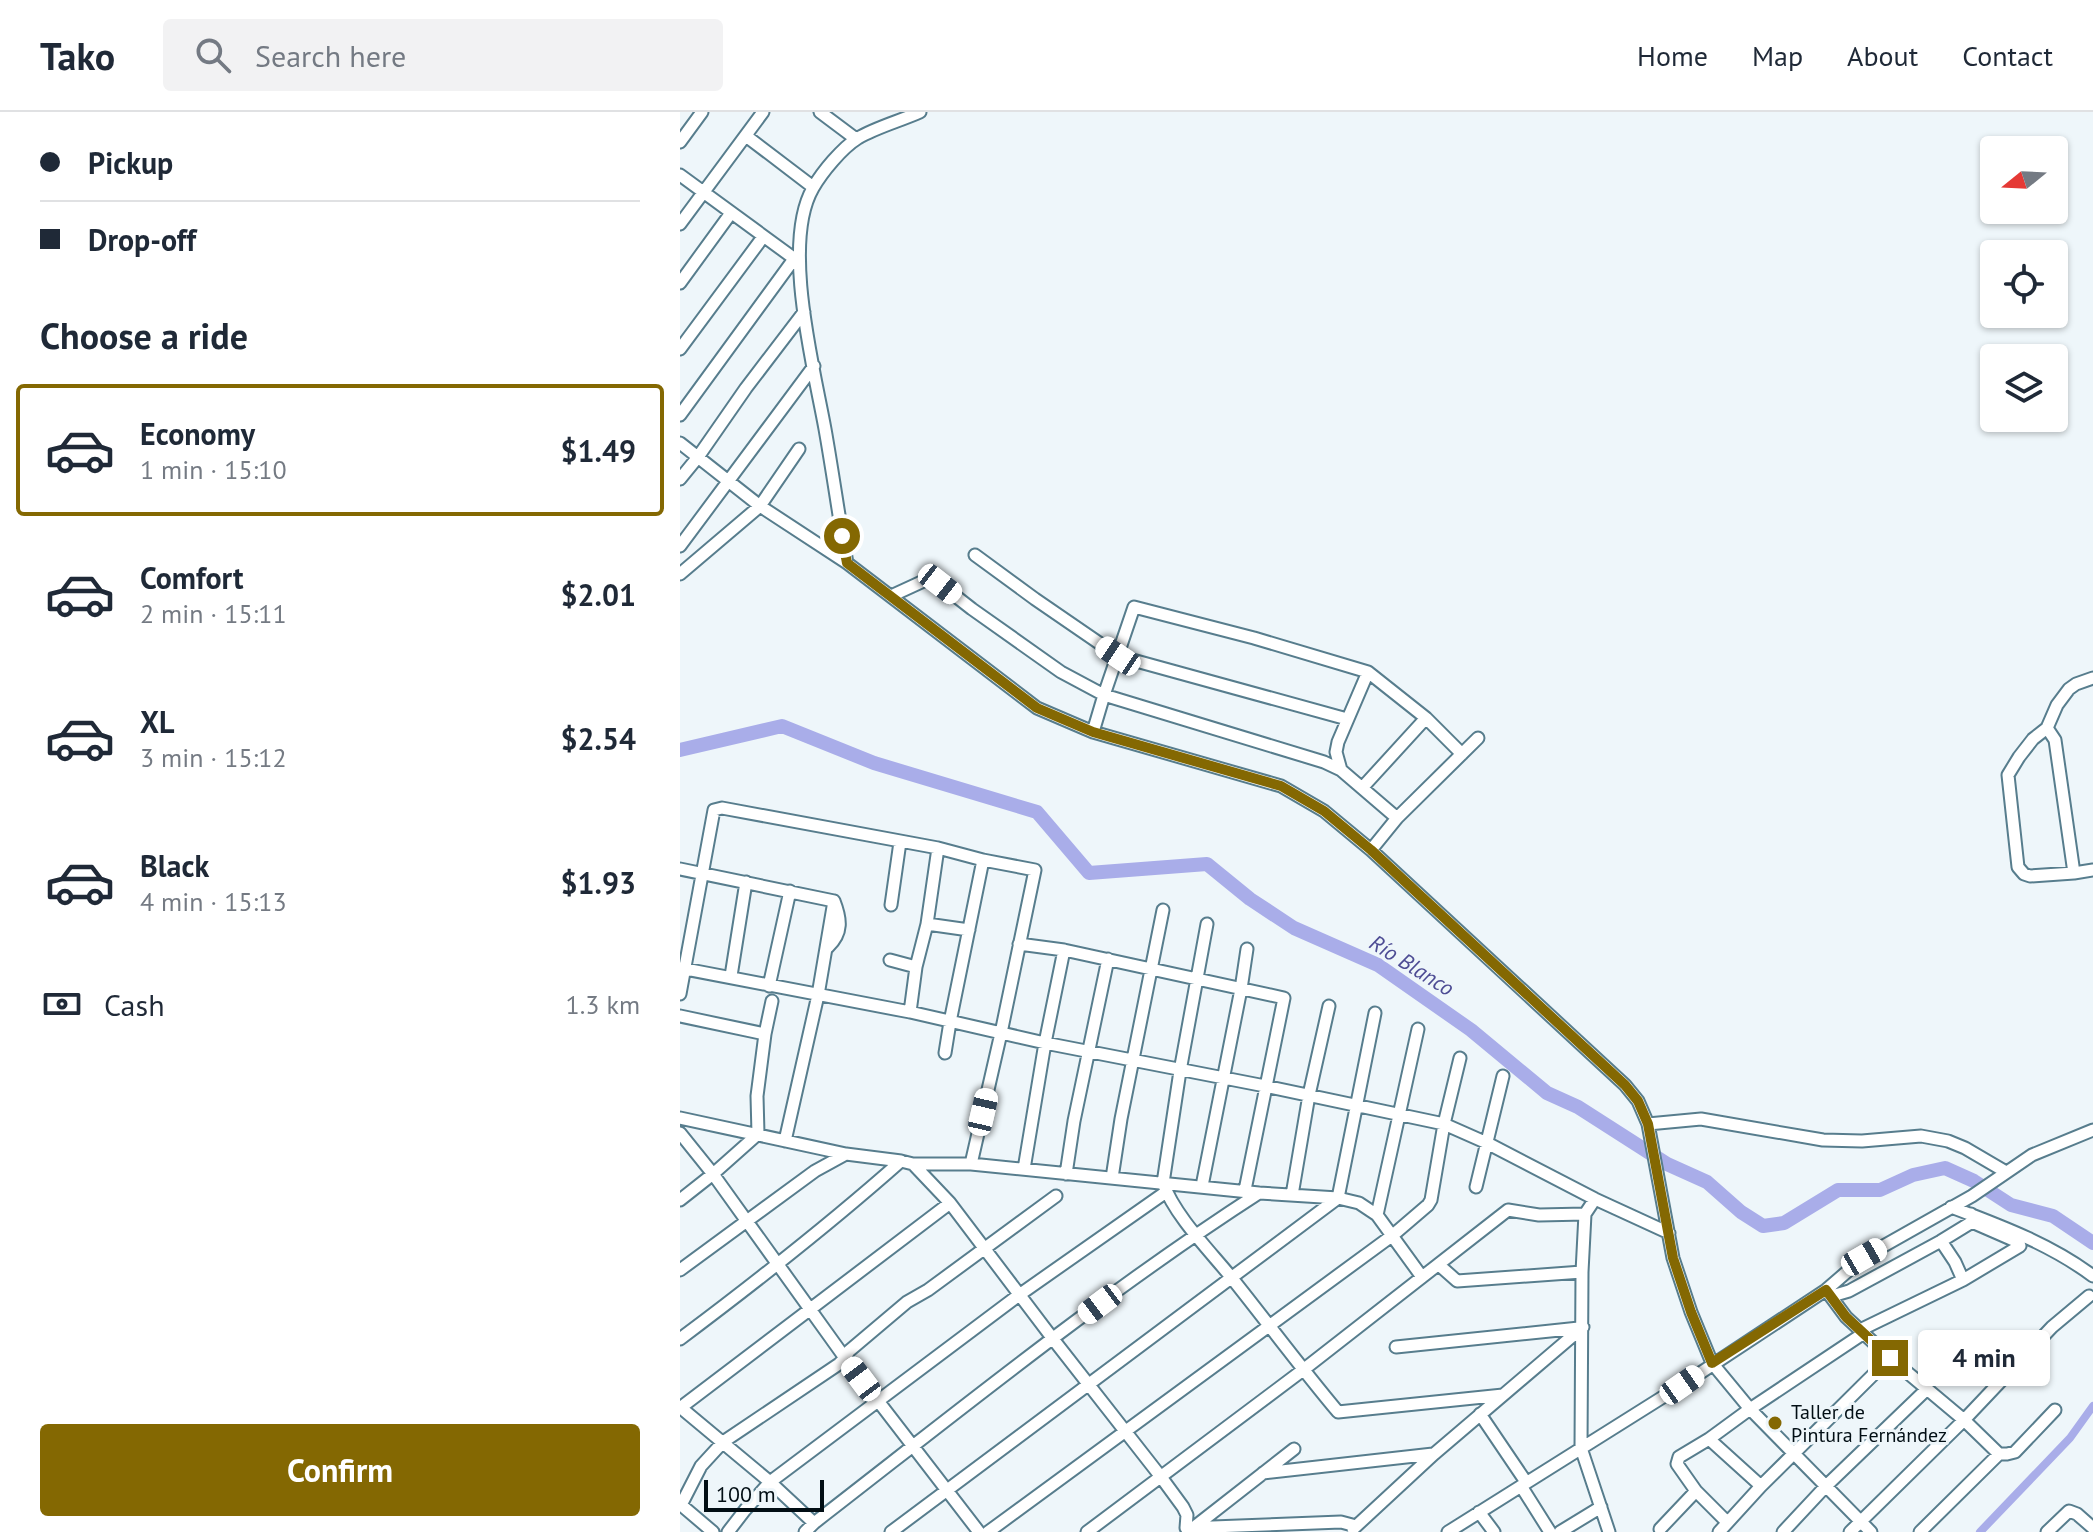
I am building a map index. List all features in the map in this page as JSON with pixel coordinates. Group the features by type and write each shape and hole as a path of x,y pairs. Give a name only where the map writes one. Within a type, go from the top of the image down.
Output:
{"street":[{"path":"680,142 702,112"},
{"path":"680,224 763,112"},
{"path":"820,112 856,139"},
{"path":"847,563 797,261 801,223 813,187 826,168 856,139 920,112"},
{"path":"746,136 813,187"},
{"path":"680,175 797,261"},
{"path":"680,283 731,213"},
{"path":"680,349 763,237"},
{"path":"680,415 797,261"},
{"path":"680,479 804,312"},
{"path":"680,546 814,366"},
{"path":"680,443 760,506 847,563 1037,708 1093,732 1281,786 1324,811 1371,850 1625,1085 1638,1101 1648,1124 1677,1272 1712,1363 1750,1409 1871,1532"},
{"path":"680,574 760,506 799,449"},
{"path":"975,555 1118,656 1347,719"},
{"path":"891,596 928,579 940,584 1061,672 1104,695 1324,762 1341,770 1397,818"},
{"path":"1093,732 1134,607 1368,672 1426,718 1462,754"},
{"path":"1341,770 1336,752 1368,672"},
{"path":"2093,678 2069,689 2057,705 2047,728 2033,739 2008,775 2018,867 2024,874 2093,870"},
{"path":"1362,788 1426,718"},
{"path":"2047,728 2055,740 2074,873"},
{"path":"1371,850 1397,818 1478,738"},
{"path":"680,994 682,968 714,810 722,808 938,848 1035,870 971,1164"},
{"path":"891,905 900,842"},
{"path":"910,1012 938,848"},
{"path":"945,1053 983,860"},
{"path":"680,869 834,901 818,995 785,1141"},
{"path":"731,976 746,882"},
{"path":"769,986 790,891"},
{"path":"1112,1178 1132,1060 1163,910"},
{"path":"927,924 969,930"},
{"path":"1207,924 1180,1071 1164,1188 1195,1234 1338,1412 1503,1395"},
{"path":"1019,944 1064,950 1284,998 1245,1190"},
{"path":"1202,1186 1247,949"},
{"path":"1024,1169 1064,950"},
{"path":"1066,1174 1076,1110 1108,959"},
{"path":"890,960 916,967"},
{"path":"682,968 910,1012 1045,1043 1444,1124 1669,1233"},
{"path":"758,1134 757,1096 772,1001"},
{"path":"1292,1195 1309,1095 1329,1006"},
{"path":"891,1532 1338,1198 1375,1013"},
{"path":"680,1016 765,1034"},
{"path":"1377,1215 1418,1029"},
{"path":"988,1532 1393,1235 1428,1205 1460,1058"},
{"path":"1476,1187 1503,1076"},
{"path":"680,1118 846,1154 907,1162 1024,1169 1112,1178 1164,1188 1202,1186 1338,1198 1359,1203 1377,1215 1422,1277"},
{"path":"1648,1124 1701,1119 1823,1140 1862,1141 1921,1136 1965,1148 2003,1175"},
{"path":"1448,1532 1712,1363 1829,1293 1864,1257 1972,1196 2032,1155 2093,1130"},
{"path":"680,1133 845,1358 979,1532"},
{"path":"680,1200 758,1134"},
{"path":"826,1150 827,1165"},
{"path":"680,1270 815,1171 846,1154"},
{"path":"907,1162 950,1203 1161,1477 1187,1515 1186,1530"},
{"path":"680,1339 779,1265 907,1162"},
{"path":"728,1532 770,1482 1164,1188"},
{"path":"950,1203 680,1407 770,1482 809,1528 1053,1339 1195,1234 1259,1193"},
{"path":"713,1532 681,1504 701,1466 723,1442 845,1358 849,1351 907,1302 1056,1196"},
{"path":"1595,1199 1585,1214 1581,1448 1609,1532"},
{"path":"1890,1358 1723,1527 1677,1464 1679,1457 1862,1332 1963,1280 2020,1246 2018,1242 1951,1207"},
{"path":"1087,1532 1303,1370 1508,1210 1539,1215 1585,1214"},
{"path":"1829,1293 1849,1291 1941,1241 1971,1218"},
{"path":"1971,1218 2024,1235 2093,1276"},
{"path":"1941,1241 1963,1280"},
{"path":"1439,1265 1457,1281 1582,1272"},
{"path":"1829,1293 1846,1317 1999,1454 2015,1452 2055,1410"},
{"path":"1850,1532 1964,1420 2052,1327 2089,1296"},
{"path":"1396,1347 1581,1327"},
{"path":"1186,1530 1341,1522 1353,1529 1434,1454 1581,1327"},
{"path":"1783,1532 1927,1389"},
{"path":"1480,1414 1550,1532"},
{"path":"1709,1439 1761,1486"},
{"path":"1186,1530 1294,1449"},
{"path":"1263,1473 1434,1454"},
{"path":"1920,1532 1999,1454"},
{"path":"1660,1529 1696,1491"},
{"path":"1560,1532 1601,1507"},
{"path":"2047,1532 2069,1511 2093,1528"},
{"path":"1479,1512 1494,1532"}],"waterway":[{"name":"Río Blanco","path":"680,750 782,726 874,763 1037,812 1089,873 1207,864 1250,899 1294,928 1378,965 1471,1030 1547,1093 1578,1107 1667,1164 1707,1182 1741,1212 1763,1226 1784,1223 1838,1190 1880,1190 1913,1175 1945,1168 1974,1181 2011,1205 2053,1216 2093,1243"},
{"path":"1980,1532 2070,1438 2093,1406"}],"place":[{"name":"Taller de Pintura Fernández","path":"1775,1423"}],"route":[{"path":"842,536 847,563 1037,708 1093,732 1281,786 1324,811 1371,850 1625,1085 1638,1101 1648,1124 1673,1258 1712,1363 1826,1290 1846,1317 1890,1358"}]}
